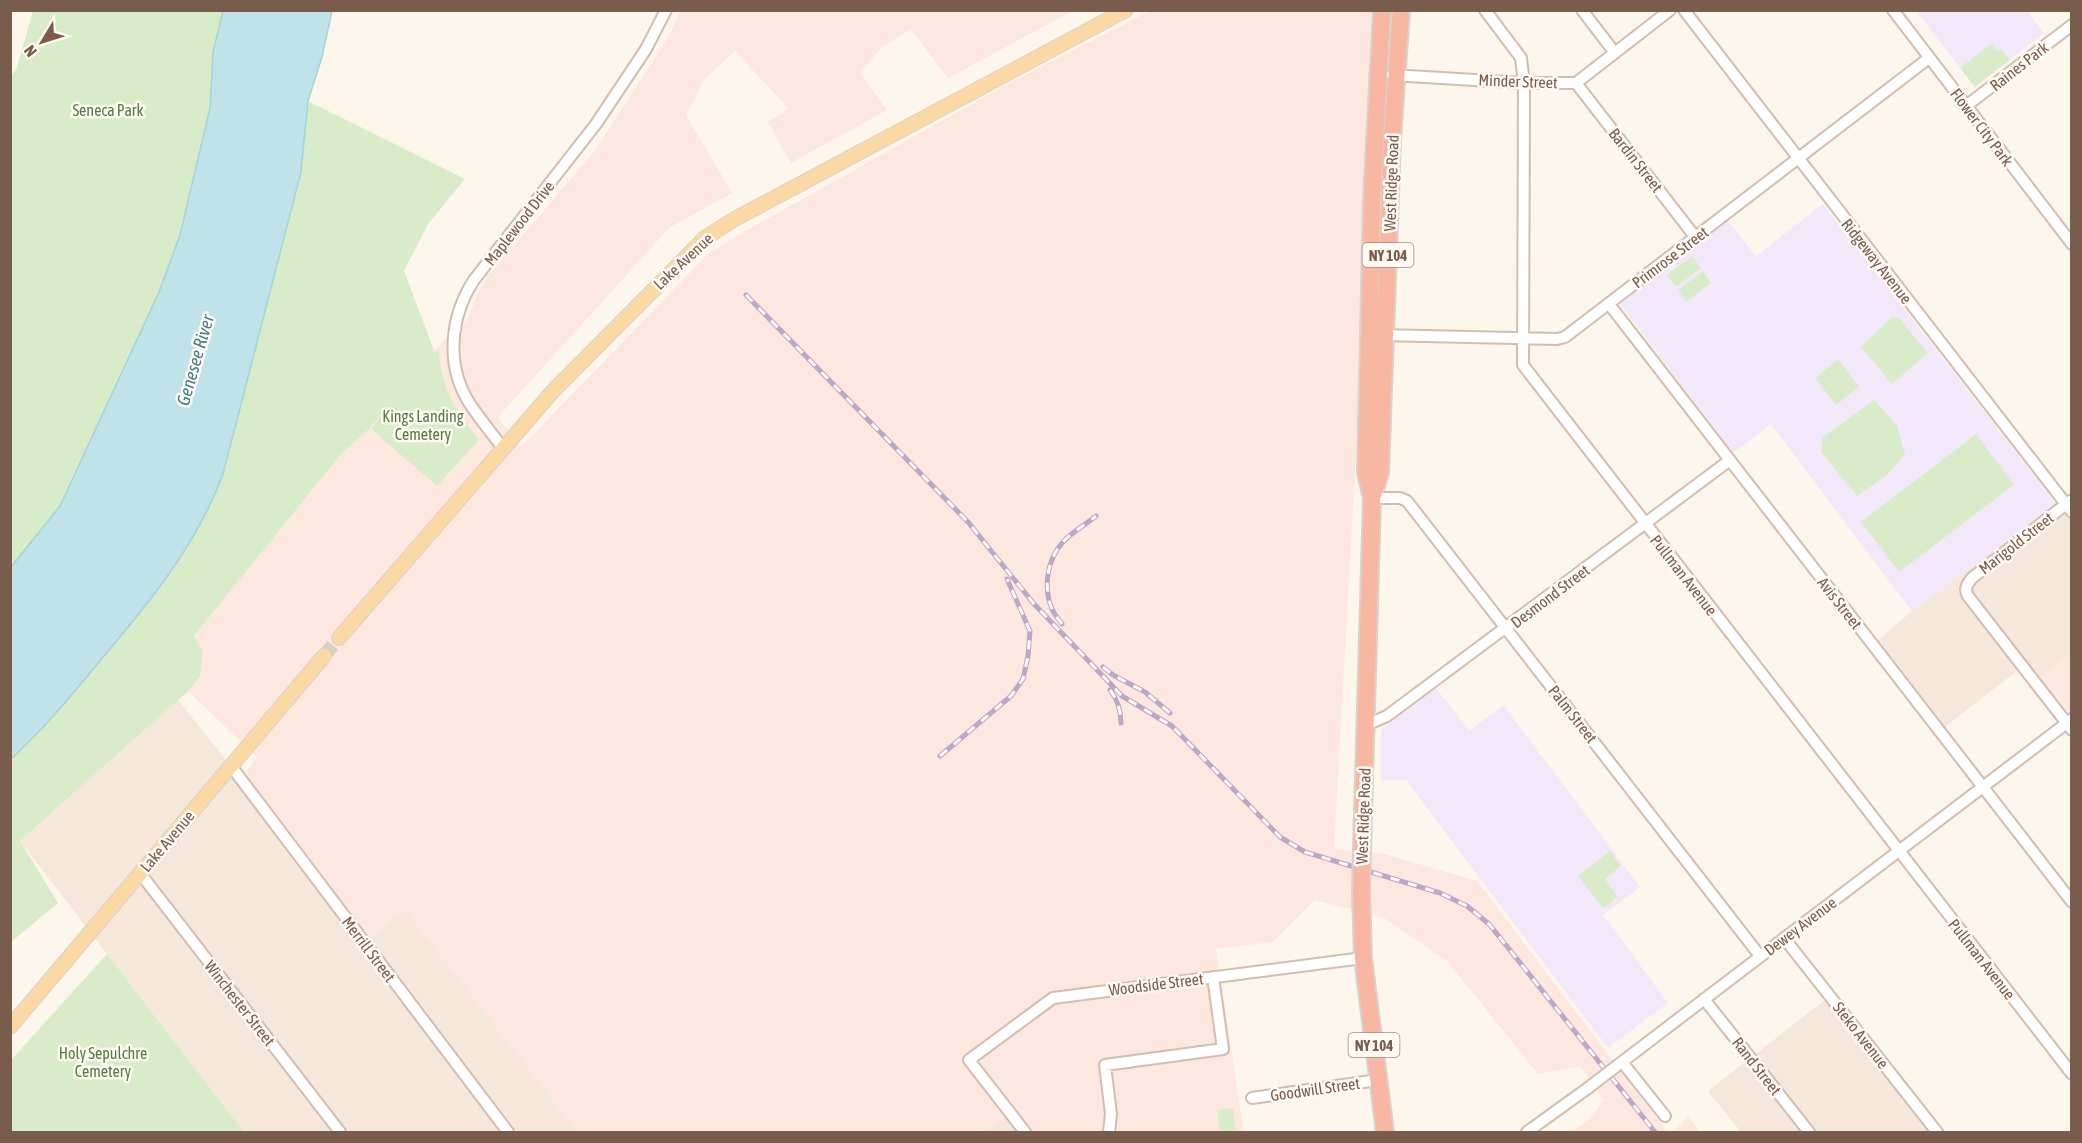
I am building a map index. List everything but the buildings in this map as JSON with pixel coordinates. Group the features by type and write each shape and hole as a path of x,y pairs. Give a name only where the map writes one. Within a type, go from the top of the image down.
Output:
{"highway":[{"name":"West Ridge Road","path":"1378,335 1372,200 1382,10"},
{"name":"West Ridge Road","path":"1385,1132 1363,958 1361,891 1372,498 1366,473 1401,10"}],"main road":[{"name":"Lake Avenue","path":"339,638 577,365 687,254 712,233 1126,10"},
{"name":"Lake Avenue","path":"10,1027 324,657"}],"street":[{"name":"Maplewood Drive","path":"504,448 469,402 459,382 453,339 461,302 474,280 596,124 646,49 666,10"},
{"name":"Pullman Avenue","path":"1485,10 1521,58 1524,83 1523,365 2072,1074"},
{"path":"1582,10 1615,53"},
{"name":"Minder Street","path":"1378,74 1524,83 1576,83 1670,10"},
{"name":"Ridgeway Avenue","path":"1683,10 2070,506"},
{"name":"Flower City Park","path":"1893,10 2072,243"},
{"name":"Raines Park","path":"1966,106 2072,25"},
{"name":"Primrose Street","path":"1378,335 1565,337 1929,58"},
{"name":"Bardin Street","path":"1576,83 1696,238"},
{"name":"Avis Street","path":"1609,304 2072,902"},
{"name":"Desmond Street","path":"1366,725 1387,716 1730,460"},
{"name":"Palm Street","path":"1372,498 1400,498 1407,501 1760,956"},
{"name":"Marigold Street","path":"2070,506 1972,578 1967,583 1966,590 1968,596 2070,724"},
{"name":"Dewey Avenue","path":"1527,1132 1588,1088 1983,786 2070,724"},
{"name":"Merrill Street","path":"231,766 508,1132"},
{"name":"Winchester Street","path":"140,873 340,1132"},
{"name":"Steko Avenue","path":"1784,938 1937,1132"},
{"name":"Woodside Street","path":"1025,1132 969,1060 1053,998 1363,958"},
{"path":"1109,1132 1112,1114 1105,1065 1223,1049 1213,977"},
{"name":"Rand Street","path":"1704,999 1809,1132"},
{"path":"1620,1063 1665,1116"},
{"name":"Goodwill Street","path":"1252,1098 1378,1080"}],"shaded area":[{"path":"680,11 1073,11 948,78 910,29 883,47 860,72 887,110 791,163 768,122 789,109 735,51 703,81 686,115 732,193 669,228 498,417 521,447 707,255 740,234 1013,81 1150,11 1371,11 1359,397 1334,849 1381,853 1477,881 1667,1132 1572,1132 1587,1121 1604,1101 1580,1066 1538,1074 1447,961 1384,918 1315,900 1273,942 1216,949 1244,1132 1034,1132 1014,1108 982,1132 578,1132 406,910 366,940 350,911 248,778 247,771 257,757 188,691 200,677 203,652 194,636 342,453 369,429 434,350 468,319 476,297 488,276 596,149 660,50"},
{"path":"1916,11 2027,11 2044,33 1975,87"},
{"path":"1823,204 2056,504 1912,611 1771,424 1733,453 1620,304 1727,220 1756,256"},
{"path":"2061,499 2071,512 2071,654 2034,682 2022,667 1940,731 1873,645 1912,611"},
{"path":"2071,654 2071,731 2034,682"},
{"path":"1436,688 1469,731 1503,705 1640,887 1603,915 1668,1003 1608,1048 1406,780 1381,780 1381,730"},
{"path":"178,700 511,1132 244,1132 20,841"},
{"path":"406,910 578,1132 515,1132 366,940"},
{"path":"1830,996 1937,1132 1741,1132 1708,1091"},
{"path":"1004,1116 1016,1132 982,1132"},
{"path":"1688,1117 1700,1132 1673,1132"}],"green space":[{"name":"Seneca Park","path":"33,11 223,11 213,52 210,108 180,235 159,292 60,507 11,567 10,79 17,67"},
{"path":"1991,44 1998,52 2001,49 2010,60 1975,87 1960,68"},
{"name":"Kings Landing Cemetery","path":"308,101 465,179 428,224 404,271 434,350 432,352 439,351 446,388 463,419 479,440 437,486 371,429 385,410 369,429 342,453 194,636 203,651 200,677 186,693 20,841 58,903 11,942 10,759 57,712 136,618 170,573 200,525 212,500 223,474 301,172"},
{"path":"1692,256 1701,268 1676,287 1667,275"},
{"path":"1703,271 1711,283 1686,302 1678,290"},
{"path":"1892,317 1898,317 1928,353 1892,384 1861,347"},
{"path":"1838,359 1859,387 1836,405 1815,378"},
{"path":"1874,400 1897,425 1905,455 1887,475 1857,496 1821,452 1823,437"},
{"path":"1976,434 2014,485 1899,572 1861,522"},
{"path":"1610,851 1621,866 1605,879 1618,897 1603,908 1578,876"},
{"name":"Holy Sepulchre Cemetery","path":"107,954 244,1132 11,1132 11,1060"},
{"path":"1233,1108 1236,1132 1220,1132 1217,1110"}],"water":[{"name":"Genesee River","path":"223,11 332,11 322,57 308,101 301,172 223,474 200,525 153,596 68,699 11,759 11,567 60,506 159,292 180,235 210,108 213,52"}],"tunnel":[{"path":"324,656 339,638"}],"railway":[{"path":"746,295 968,522 1034,604 1122,696 1172,726 1280,837 1305,852 1440,893 1467,906 1489,924 1655,1132"},
{"path":"1062,624 1049,601 1047,583 1050,565 1063,542 1096,516"},
{"path":"940,756 1011,696 1023,679 1030,631 1007,579"},
{"path":"1103,667 1145,692 1170,713"},
{"path":"1110,690 1118,705 1121,723"}]}
